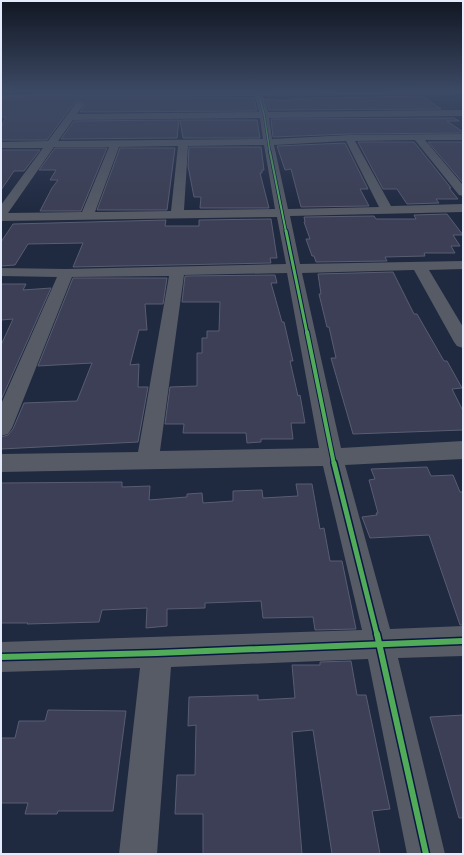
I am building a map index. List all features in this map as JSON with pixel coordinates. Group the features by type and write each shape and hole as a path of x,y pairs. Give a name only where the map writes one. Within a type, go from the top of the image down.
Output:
{"street":[{"path":"1,214 60,132"},
{"path":"266,132 332,457 380,645 426,854"},
{"path":"1,145 183,144 349,138 463,137"},
{"path":"349,138 387,210"},
{"path":"418,138 463,192"},
{"path":"87,216 115,144"},
{"path":"177,214 183,144"},
{"path":"28,157 42,157"},
{"path":"1,217 331,212 463,208"},
{"path":"1,272 66,273 463,265"},
{"path":"419,266 463,342"},
{"path":"148,462 177,271"},
{"path":"1,428 66,273"},
{"path":"1,463 148,462 332,457 463,450"},
{"path":"1,657 157,653 463,641"},
{"path":"138,854 157,653"}],"building":[{"path":"1,132 53,132 47,140 1,140"},
{"path":"66,132 178,132 177,138 61,139"},
{"path":"182,132 259,132 260,138 183,138"},
{"path":"272,132 463,132 349,134 273,137"},
{"path":"358,142 414,142 458,199 436,199 439,203 407,204 397,189 383,189"},
{"path":"428,142 463,142 463,183"},
{"path":"345,143 368,189 360,189 369,206 301,207 291,169 285,170 277,146"},
{"path":"189,147 261,147 264,170 260,173 269,208 200,208 201,197 194,197 188,166"},
{"path":"55,148 107,148 81,211 40,211 58,180 50,180 56,170 39,170"},
{"path":"120,148 175,148 167,210 97,210"},
{"path":"1,150 40,150 24,171 14,171 1,190"},
{"path":"447,214 463,235 453,235 460,246 451,246 455,253 424,253 425,256 385,257 387,261 316,262 314,256 312,256 306,239 310,239 304,222 304,217 374,216 376,219 416,219 414,215"},
{"path":"271,219 277,258 270,258 271,263 73,267 83,243 28,244 15,265 1,266 1,242 13,224 166,220 165,226 199,226 199,220"},
{"path":"393,272 414,314 417,314 444,361 447,361 462,388 452,389 463,411 463,430 353,434 331,358 336,358 319,294 321,294 318,274"},
{"path":"275,275 277,283 271,283 282,322 284,322 293,361 290,361 298,396 300,395 305,423 291,423 293,439 261,439 261,442 247,443 246,433 183,433 184,424 165,424 170,387 197,386 197,353 202,353 202,338 207,338 207,331 219,331 220,302 182,302 185,276"},
{"path":"73,278 167,278 163,304 145,304 147,330 139,330 130,365 139,364 138,387 148,387 138,442 1,449 1,437 8,435 13,429 24,403 77,401 92,363 38,366"},
{"path":"1,284 26,284 23,290 51,288 1,400 1,345 13,319 1,320"},
{"path":"427,467 431,476 453,475 460,492 463,492 463,625 460,625 429,535 370,538 362,517 377,515 376,513 378,513 369,480 375,479 371,469"},
{"path":"122,482 122,487 150,486 149,500 187,497 187,494 202,493 203,503 233,501 233,491 262,490 263,498 298,496 296,484 312,484 320,529 324,528 330,561 342,561 356,629 315,630 313,617 263,618 261,601 205,603 205,608 167,609 167,626 146,628 147,608 102,610 99,622 27,624 28,623 1,623 1,483"},
{"path":"351,661 357,695 366,695 390,809 372,811 380,854 332,854 313,730 292,732 302,854 203,854 203,814 175,814 177,775 195,775 196,725 188,726 189,697 258,695 258,700 295,698 292,665 320,665 320,662"},
{"path":"48,710 126,711 113,811 58,811 57,814 25,814 28,803 1,803 1,738 15,738 19,721 45,721"},
{"path":"463,715 463,818 459,818 430,717"}],"cycle path":[{"path":"267,132 332,457 380,645 426,854"},
{"path":"1,657 157,653 463,641"}]}
